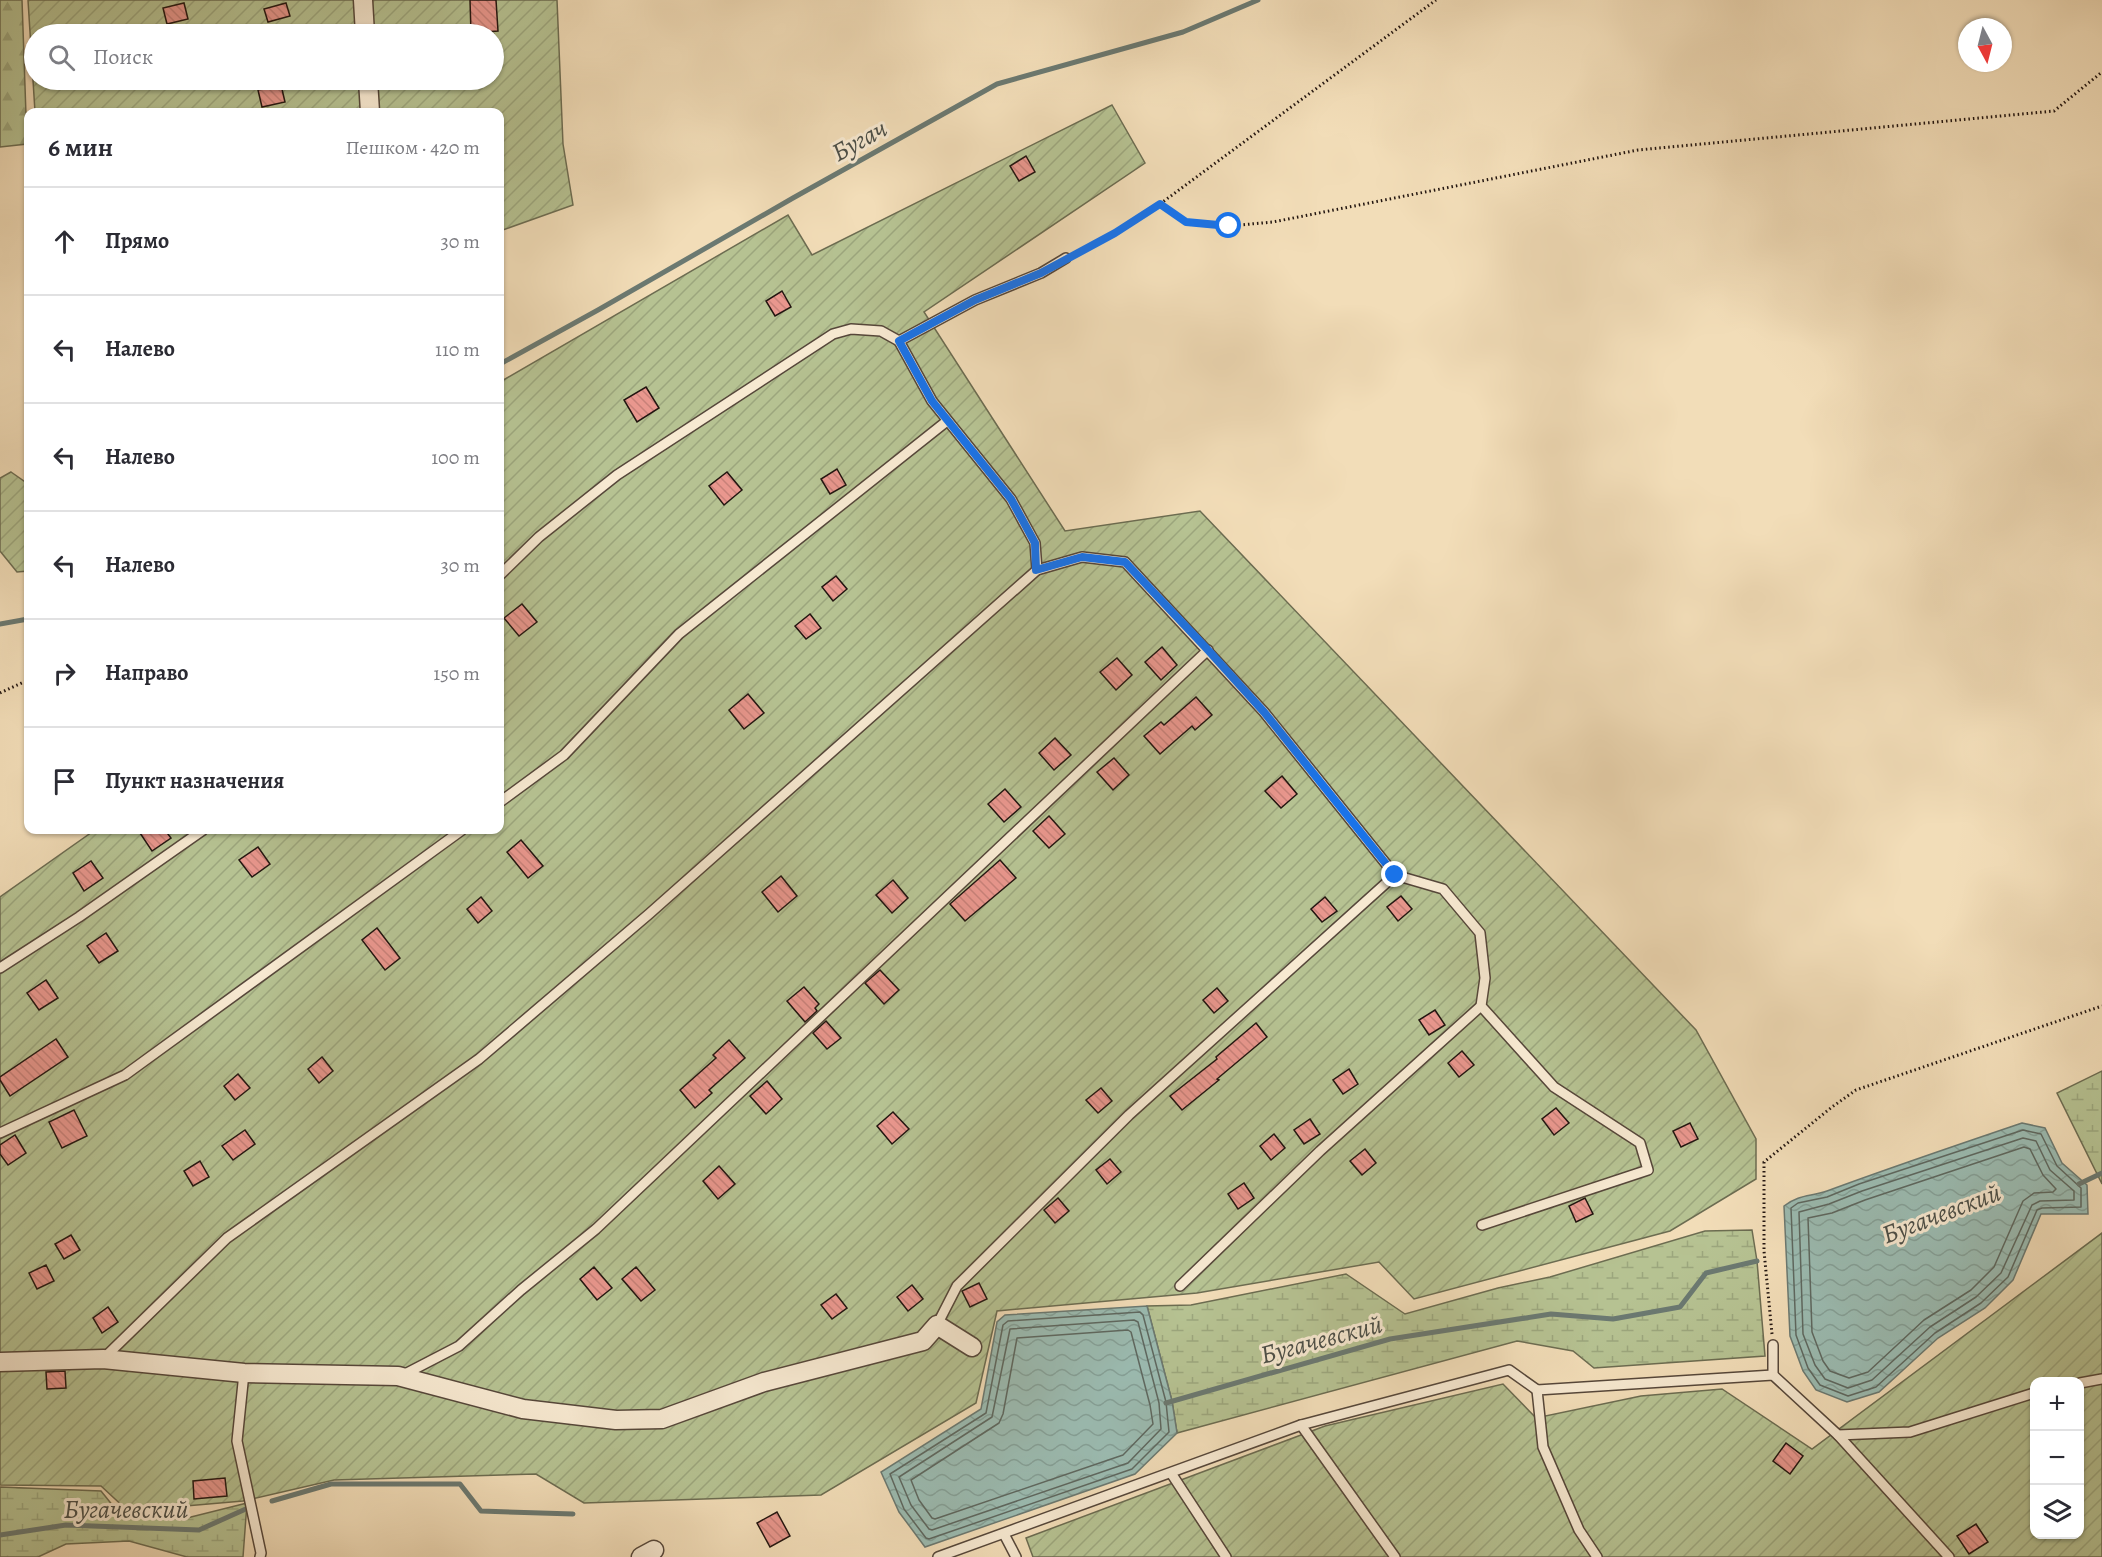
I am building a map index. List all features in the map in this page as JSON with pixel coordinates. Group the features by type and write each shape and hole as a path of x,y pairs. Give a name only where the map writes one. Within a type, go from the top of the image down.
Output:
{"street":[{"path":"363,0 364,24"},
{"path":"369,90 370,108"},
{"path":"0,1362 103,1359 244,1373 400,1377 523,1409 616,1420 662,1419 764,1382 922,1341 937,1325 972,1347"}],"lane":[{"path":"899,341 975,300 1041,273 1066,258"},
{"path":"504,571 540,537 616,475 833,334 851,329 881,331 899,341 932,401 1011,499 1035,543 1036,570"},
{"path":"504,799 564,755 679,634 947,421"},
{"path":"103,1359 227,1238 488,1051 649,914 1036,570 1082,557 1125,562 1264,712 1395,875 1443,889 1480,933 1485,978 1481,1006 1320,1151 1180,1286"},
{"path":"400,1377 459,1346 521,1290 596,1229 1208,650"},
{"path":"0,968 79,917 197,834"},
{"path":"0,1133 125,1075 456,834"},
{"path":"937,1325 957,1286 1120,1123 1395,875"},
{"path":"1481,1006 1554,1087 1640,1143 1648,1170 1482,1225"},
{"path":"1773,1345 1773,1375"},
{"path":"938,1557 1301,1425 1509,1370 1537,1390 1773,1375 1838,1435 1949,1557"},
{"path":"244,1373 237,1441 253,1511 260,1557"},
{"path":"2084,1382 2102,1378"},
{"path":"1537,1390 1543,1447 1579,1530 1597,1557"},
{"path":"1838,1435 1910,1432 2030,1394"},
{"path":"1301,1425 1395,1557"},
{"path":"1171,1473 1227,1557"},
{"path":"1004,1534 1016,1557"}],"path":[{"path":"1066,258 1115,233 1160,204 1436,0"},
{"path":"1160,204 1186,222 1229,226 1273,222 1638,150 2054,111 2102,72"},
{"path":"0,693 24,682"},
{"path":"1773,1345 1764,1251 1764,1162 1856,1090 2102,1006"}],"green space":[{"path":"0,0 22,0 26,108 24,144 0,147"},
{"path":"28,0 557,0 563,144 573,205 504,230 504,108 35,108 34,90 504,90 504,24 30,24"},
{"path":"1112,105 1145,163 924,312 1065,531 1200,511 1696,1030 1756,1139 1756,1179 1670,1231 1414,1299 1379,1262 1197,1293 997,1311 976,1403 821,1495 584,1503 536,1474 334,1480 243,1501 128,1511 101,1486 0,1485 0,897 89,834 504,834 504,380 788,215 812,255"},
{"path":"11,472 24,481 24,571 17,572 0,551 0,478"},
{"path":"2102,1071 2102,1184 2057,1093"},
{"path":"1752,1230 1765,1356 1594,1368 1573,1351 1517,1341 1177,1433 1172,1401 1147,1306 1191,1305 1346,1274 1405,1314 1498,1288 1550,1277 1705,1231"},
{"path":"2102,1233 2102,1557 1033,1557 1026,1538 1325,1426 1503,1384 1536,1418 1641,1396 1722,1389 1812,1449"},
{"path":"0,1487 101,1491 122,1517 183,1519 247,1503 243,1557 187,1557 129,1541 66,1544 38,1557 0,1557"}],"water":[{"path":"2022,1123 2045,1128 2062,1163 2087,1185 2088,1214 2041,1214 2013,1280 1985,1308 1938,1338 1879,1392 1847,1402 1816,1390 1803,1371 1790,1336 1784,1206 1800,1198 1827,1191"},
{"path":"1147,1306 1172,1401 1177,1433 1135,1474 925,1547 899,1512 881,1472 981,1409 997,1322 1005,1315"}],"building":[{"path":"470,0 496,0 498,24 471,24"},
{"path":"184,3 188,19 167,24 163,8"},
{"path":"286,3 290,16 268,22 264,9"},
{"path":"258,90 282,90 285,102 262,107"},
{"path":"1026,156 1035,172 1019,181 1010,166"},
{"path":"782,291 791,307 775,316 766,301"},
{"path":"646,387 659,408 637,422 624,400"},
{"path":"837,469 846,485 830,494 821,479"},
{"path":"727,472 742,490 724,505 709,486"},
{"path":"836,576 847,589 833,601 822,587"},
{"path":"522,604 537,622 519,636 504,618"},
{"path":"810,614 821,628 806,639 795,626"},
{"path":"1162,647 1177,665 1161,680 1145,662"},
{"path":"1117,658 1132,675 1116,690 1100,672"},
{"path":"748,694 764,713 744,729 729,710"},
{"path":"1196,697 1212,715 1195,730 1192,726 1160,754 1144,736 1161,722 1164,725"},
{"path":"1055,738 1071,755 1054,770 1039,753"},
{"path":"1114,758 1129,775 1113,790 1097,772"},
{"path":"1282,776 1297,794 1281,808 1265,791"},
{"path":"1005,789 1021,807 1004,822 988,804"},
{"path":"1049,816 1065,834 1049,848 1033,831"},
{"path":"141,834 168,834 171,838 152,851"},
{"path":"521,840 543,866 528,878 507,852"},
{"path":"258,847 270,864 252,877 239,860"},
{"path":"1000,860 1016,878 965,921 950,904"},
{"path":"91,861 103,878 84,891 73,873"},
{"path":"781,876 797,896 778,912 762,892"},
{"path":"893,880 908,898 892,913 876,895"},
{"path":"1401,896 1412,909 1398,921 1387,907"},
{"path":"481,897 492,911 478,923 467,909"},
{"path":"1325,897 1337,911 1322,922 1311,909"},
{"path":"377,928 400,958 385,970 362,940"},
{"path":"106,933 118,951 99,963 87,946"},
{"path":"880,970 899,990 884,1004 865,983"},
{"path":"46,980 58,998 39,1010 27,993"},
{"path":"804,987 819,1004 815,1008 817,1011 805,1022 787,1001"},
{"path":"1217,988 1228,1001 1214,1013 1203,1000"},
{"path":"1435,1010 1445,1025 1429,1035 1419,1020"},
{"path":"826,1021 841,1038 827,1049 813,1033"},
{"path":"1256,1023 1267,1037 1182,1110 1170,1096 1217,1059 1216,1057"},
{"path":"56,1039 68,1057 10,1096 0,1077"},
{"path":"729,1040 745,1058 709,1090 712,1093 695,1108 680,1090 716,1058 713,1055"},
{"path":"1462,1051 1474,1065 1459,1077 1448,1063"},
{"path":"322,1057 333,1071 319,1083 308,1069"},
{"path":"1349,1069 1358,1084 1343,1094 1333,1080"},
{"path":"238,1074 250,1088 235,1100 224,1086"},
{"path":"767,1081 782,1099 766,1114 750,1096"},
{"path":"1101,1088 1112,1101 1098,1113 1086,1100"},
{"path":"1556,1108 1569,1123 1554,1135 1542,1119"},
{"path":"74,1110 87,1136 62,1148 49,1122"},
{"path":"893,1112 909,1129 892,1144 877,1126"},
{"path":"1310,1119 1320,1134 1304,1144 1294,1130"},
{"path":"1690,1123 1698,1139 1681,1147 1673,1131"},
{"path":"245,1130 255,1144 233,1160 222,1146"},
{"path":"1274,1134 1285,1148 1271,1160 1260,1146"},
{"path":"15,1135 26,1153 8,1165 0,1154 0,1145"},
{"path":"1365,1149 1376,1163 1362,1175 1350,1161"},
{"path":"1110,1159 1121,1172 1107,1184 1096,1170"},
{"path":"200,1161 209,1177 193,1186 184,1171"},
{"path":"719,1166 735,1184 718,1199 703,1181"},
{"path":"1244,1183 1254,1198 1238,1209 1228,1194"},
{"path":"1058,1198 1069,1211 1055,1223 1044,1210"},
{"path":"1585,1198 1593,1214 1576,1222 1569,1206"},
{"path":"71,1235 80,1250 64,1259 55,1244"},
{"path":"46,1265 54,1281 37,1289 29,1273"},
{"path":"594,1267 612,1288 597,1300 580,1279"},
{"path":"636,1267 655,1290 641,1301 622,1279"},
{"path":"979,1283 987,1299 970,1307 962,1291"},
{"path":"912,1285 923,1299 908,1311 897,1297"},
{"path":"836,1294 847,1308 832,1319 821,1305"},
{"path":"108,1307 118,1322 102,1333 93,1318"},
{"path":"65,1371 66,1388 47,1389 46,1372"},
{"path":"1786,1443 1803,1456 1790,1474 1773,1461"},
{"path":"225,1478 227,1496 194,1499 193,1481"},
{"path":"777,1512 790,1536 770,1547 757,1523"},
{"path":"1976,1524 1988,1542 1969,1554 1957,1536"}],"waterway":[{"name":"Бугач","path":"504,362 997,84 1183,32 1258,0"},
{"name":"Бугач","path":"0,624 24,620"},
{"name":"Бугачевский","path":"2079,1184 2102,1173"},
{"name":"Бугачевский","path":"1166,1403 1390,1339 1551,1314 1613,1319 1680,1307 1706,1273 1757,1261"},
{"name":"Бугачевский","path":"272,1501 331,1484 460,1484 481,1511 573,1514"},
{"name":"Бугачевский","path":"0,1535 66,1525 199,1530 248,1508"}],"route":[{"path":"1229,226 1186,222 1160,204 1115,233 1041,273 975,300 899,341 932,401 1011,499 1035,543 1036,570 1082,557 1125,562 1264,712 1395,875"}]}
